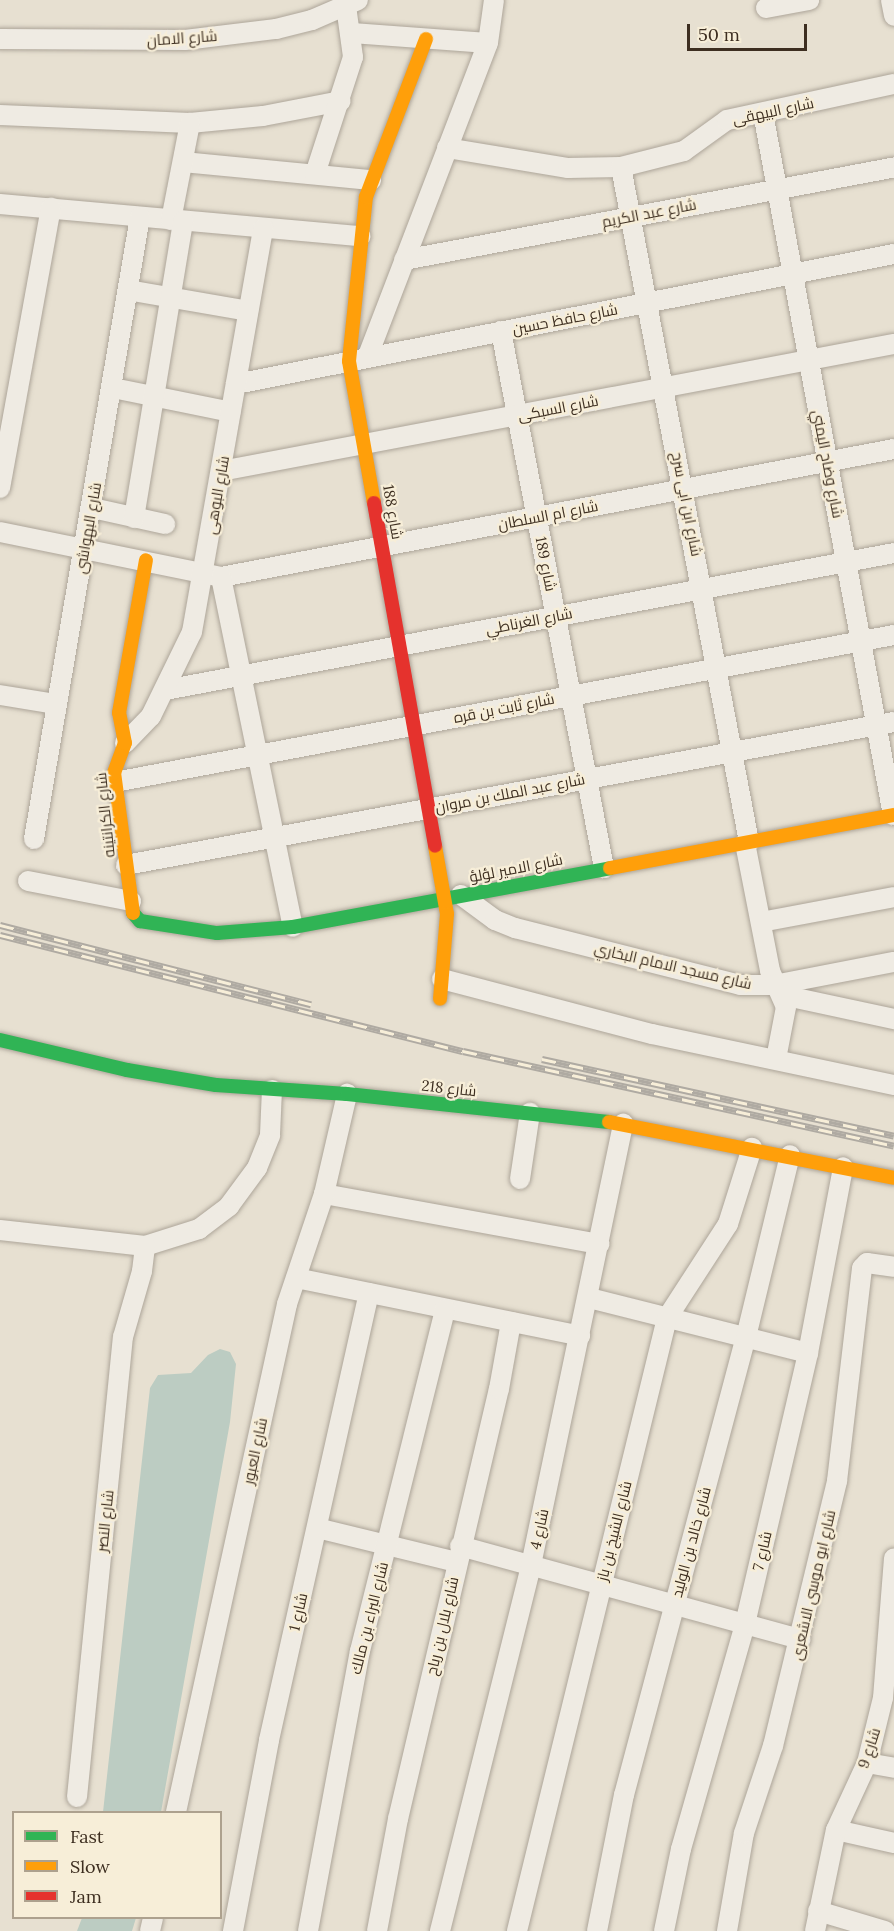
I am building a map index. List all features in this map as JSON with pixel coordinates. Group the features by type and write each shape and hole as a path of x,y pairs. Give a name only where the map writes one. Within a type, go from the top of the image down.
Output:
{"street":[{"path":"358,359 405,260 488,43 494,0"},
{"path":"766,8 809,0"},
{"path":"891,0 894,16"},
{"path":"315,174 341,101 352,57 352,3"},
{"name":"شارع الامان","path":"0,39 186,40 276,29 352,3"},
{"path":"352,33 488,43"},
{"name":"شارع 188","path":"426,39 371,180 361,236 358,359 364,444 428,809 452,897 440,999"},
{"name":"شارع البيهقى","path":"447,148 568,168 621,167 684,151 717,124 894,84"},
{"path":"0,115 190,123 263,116 341,101"},
{"name":"شارع وضاح اليمني","path":"763,113 862,641 886,724 893,815"},
{"path":"134,518 170,298 183,162 190,123"},
{"path":"183,162 371,180"},
{"name":"شارع ابن ابى سرح","path":"621,167 704,589 761,922 778,990 786,1007 776,1059"},
{"name":"شارع عبد الكريم","path":"405,260 894,167"},
{"path":"0,204 361,236"},
{"path":"0,488 51,208"},
{"name":"شارع البهواشى","path":"34,839 140,217"},
{"name":"شارع البوهى","path":"125,743 145,725 165,690 190,639 212,575 221,471 263,228"},
{"name":"شارع حافظ حسين","path":"236,384 894,254"},
{"path":"128,290 248,311"},
{"name":"شارع 189","path":"501,331 604,868"},
{"name":"شارع السبكى","path":"221,471 894,344"},
{"path":"112,388 231,412"},
{"name":"شارع ام السلطان","path":"212,575 382,546 894,449"},
{"path":"92,508 165,524"},
{"path":"0,532 212,575 241,675 293,927"},
{"name":"شارع الغرناطي","path":"165,690 894,553"},
{"name":"شارع الكرانتينه","path":"144,922 134,916 115,782 116,765 125,743 119,713 146,560"},
{"name":"شارع ثابت بن قره","path":"115,782 894,635"},
{"path":"0,695 56,704"},
{"name":"شارع عبد الملك بن مروان","path":"126,865 886,724"},
{"name":"شارع الامير لؤلؤ","path":"144,922 217,933 293,927 893,815"},
{"path":"28,881 131,901"},
{"name":"شارع مسجد الامام البخاري","path":"452,897 515,928 740,985 778,990 894,962"},
{"path":"761,922 894,897"},
{"path":"442,979 652,1034 894,1085"},
{"path":"778,990 894,1019"},
{"name":"شارع 218","path":"0,1040 171,1079 272,1090 347,1094 622,1123 790,1155 894,1178"},
{"path":"0,1230 145,1246 199,1229 241,1191 267,1146 272,1090"},
{"name":"شارع العبور","path":"176,1811 296,1278 324,1194 347,1094"},
{"path":"520,1179 530,1113"},
{"name":"شارع 4","path":"441,1931 531,1565 589,1298 622,1123"},
{"name":"شارع الشيخ بن باز","path":"518,1931 667,1318 728,1224 752,1148"},
{"name":"شارع خالد بن الوليد","path":"597,1931 624,1795 746,1337 790,1155"},
{"name":"شارع 7","path":"664,1931 681,1849 745,1624 808,1353 843,1167"},
{"path":"324,1194 600,1244"},
{"name":"شارع النصر","path":"77,1797 123,1337 142,1271 145,1246"},
{"name":"شارع ابو موسى الاشعرى","path":"727,1931 744,1833 774,1746 842,1457 862,1268 867,1263 894,1267"},
{"path":"296,1278 580,1336"},
{"name":"شارع 1","path":"234,1931 269,1740 369,1293"},
{"path":"589,1298 808,1353"},
{"name":"شارع البراء بن مالك","path":"308,1931 360,1651 445,1309"},
{"name":"شارع بلال بن رباح","path":"377,1931 398,1819 458,1554 500,1389 510,1322"},
{"path":"317,1528 387,1545 531,1565 801,1639"},
{"name":"شارع 9","path":"815,1931 836,1830 867,1763 889,1699 894,1558"},
{"path":"867,1763 894,1768"},
{"path":"836,1830 894,1843"},
{"path":"818,1911 885,1931"}],"shaded area":[{"path":"220,1349 230,1352 236,1364 230,1422 161,1811 103,1811 150,1388 158,1375 191,1373 208,1355"},
{"path":"82,1919 136,1919 132,1931 77,1931"}],"railway":[{"path":"0,925 311,1004"},
{"path":"0,935 463,1051 894,1146"},
{"path":"542,1059 894,1136"}],"traffic: fast":[{"path":"133,913 140,921 217,933 293,927 610,868"},
{"path":"0,1040 127,1070 216,1085 347,1094 609,1122"}],"traffic: slow":[{"path":"374,503 349,361 366,197 426,39"},
{"path":"133,913 114,773 125,743 119,713 146,560"},
{"path":"610,868 894,815"},
{"path":"435,846 447,914 440,999"},
{"path":"609,1122 894,1178"}],"traffic: jam":[{"path":"374,503 435,846"}]}
